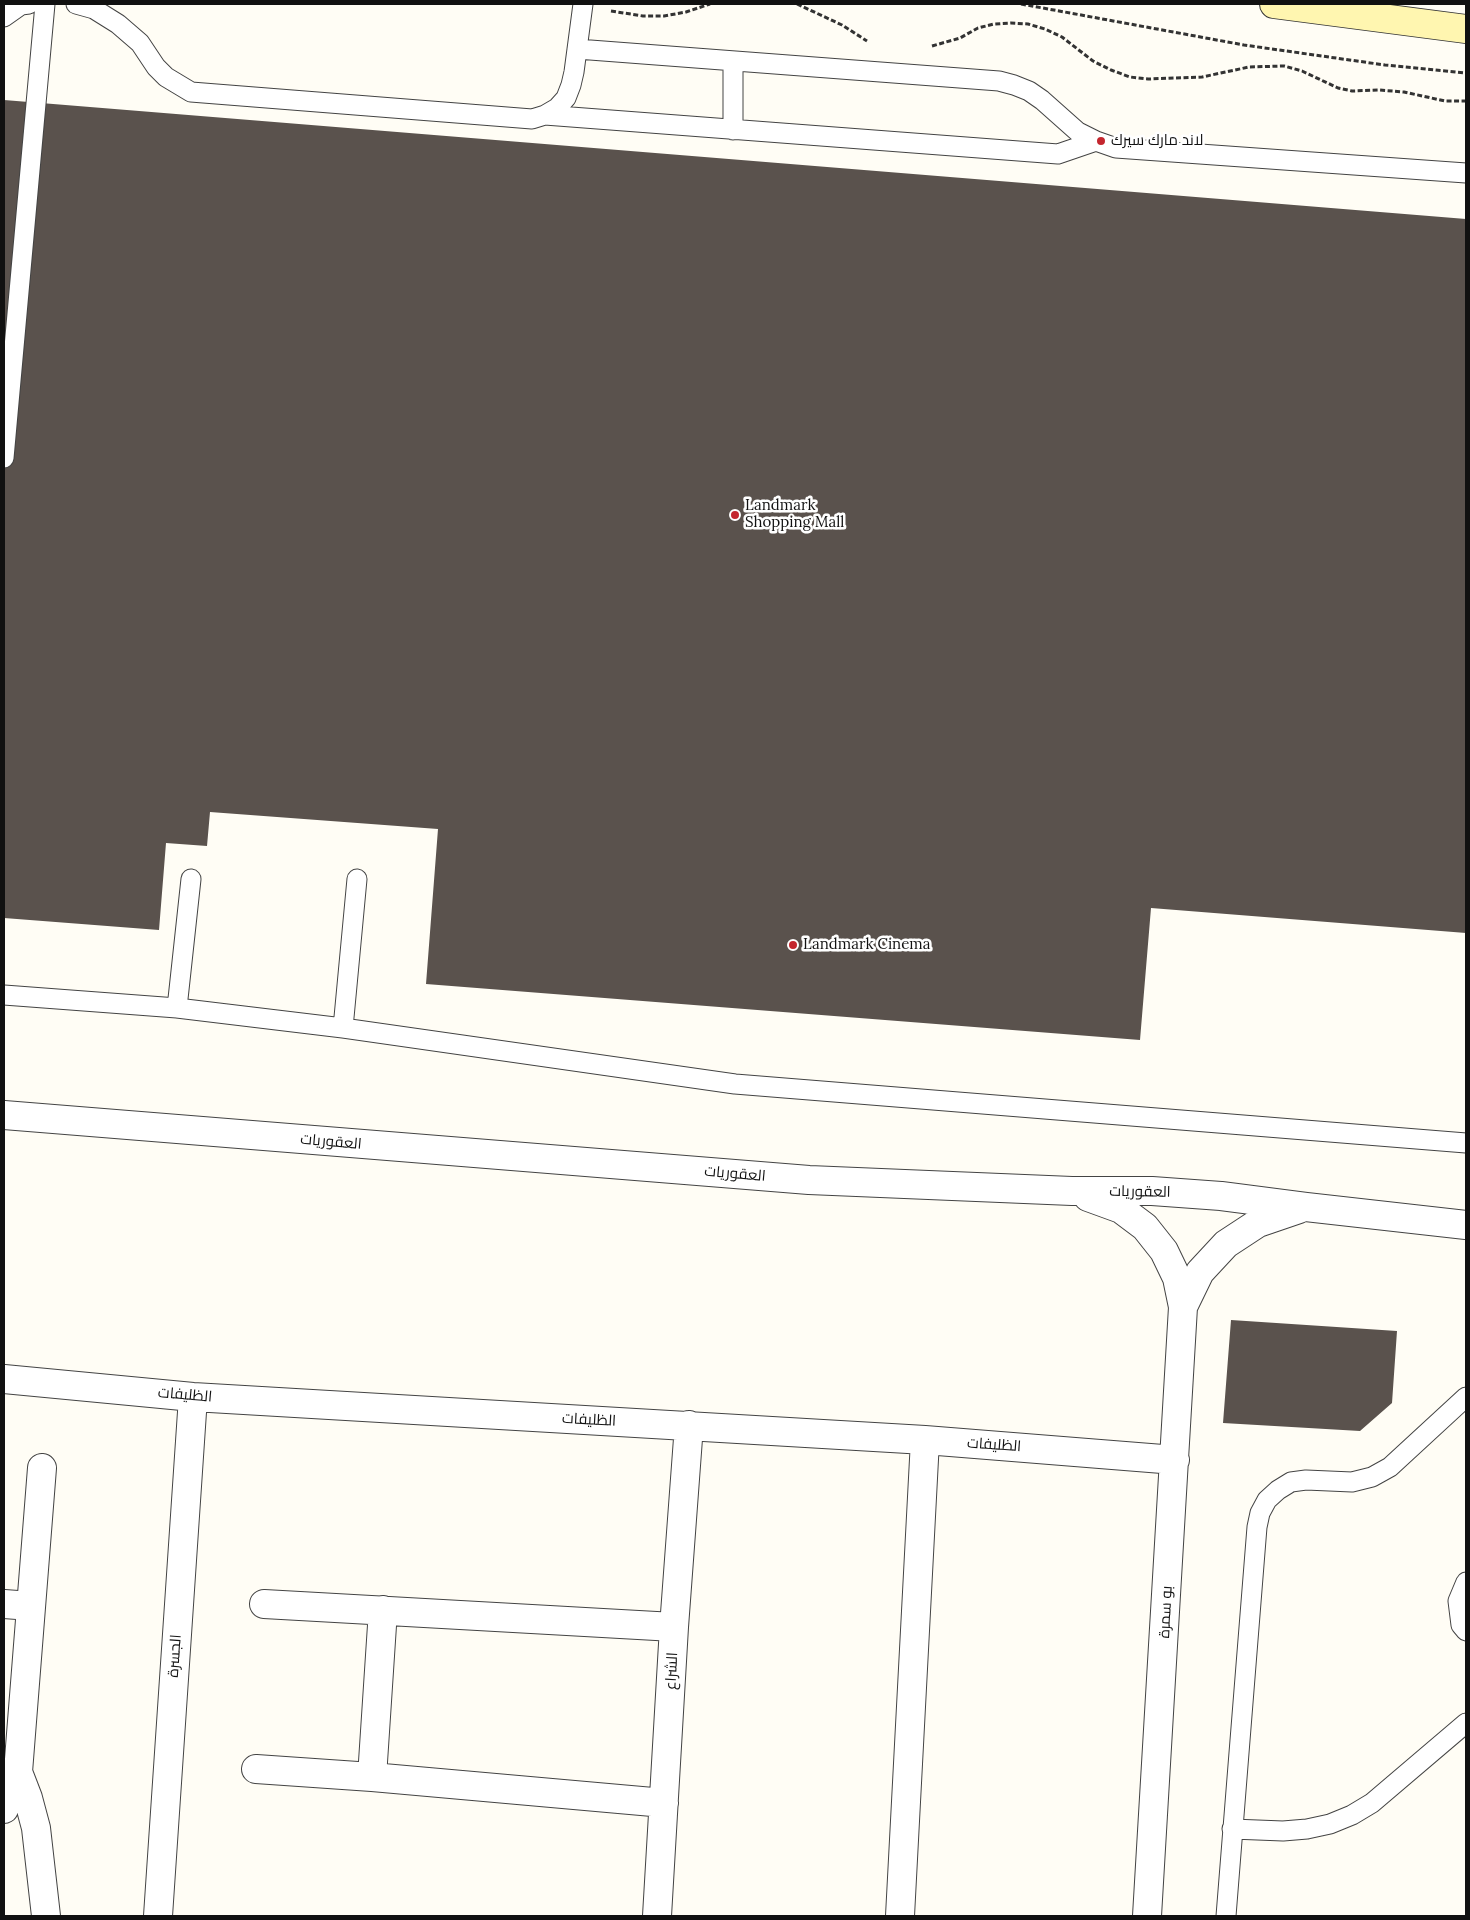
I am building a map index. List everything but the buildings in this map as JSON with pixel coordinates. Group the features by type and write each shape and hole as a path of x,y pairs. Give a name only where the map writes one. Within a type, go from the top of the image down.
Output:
{"main road":[{"path":"1274,4 1466,29"}],"street":[{"name":"العقوريات","path":"4,1115 810,1180 1072,1191 1152,1191 1221,1196 1466,1225"},
{"name":"بو سمرة","path":"1072,1191 1121,1209 1145,1227 1164,1251 1177,1278 1183,1307 1147,1916"},
{"name":"بو سمرة","path":"1183,1307 1200,1272 1226,1244 1258,1223 1306,1207"},
{"name":"الظليفات","path":"4,1380 193,1397 925,1440 1175,1460"},
{"name":"الجسرة","path":"158,1916 193,1397"},
{"name":"الشراع","path":"656,1916 689,1426"},
{"path":"900,1916 925,1440"},
{"path":"4,1809 18,1772 42,1468"},
{"path":"4,1604 31,1606"},
{"path":"264,1604 674,1627"},
{"path":"372,1777 384,1610"},
{"path":"256,1769 372,1777 664,1803"},
{"path":"18,1772 28,1798 36,1828 46,1916"}],"lane":[{"path":"4,17 21,5 29,4"},
{"path":"4,458 45,4"},
{"path":"76,4 94,9 118,24 140,43 166,78 191,92 518,119 532,119 545,115 557,108 566,98 571,85 583,5"},
{"path":"577,49 998,81 1014,85 1029,92 1042,100 1078,132 1116,148 1466,173"},
{"path":"733,61 733,130"},
{"path":"545,115 1058,154 1096,141"},
{"path":"177,1008 191,879"},
{"path":"344,1028 357,879"},
{"path":"4,995 177,1008 344,1028 735,1084 1466,1143"},
{"path":"1226,1916 1257,1527 1260,1513 1267,1500 1291,1482 1306,1480 1352,1482 1372,1477 1390,1467 1466,1397"},
{"path":"1466,1582 1458,1602 1461,1625 1466,1631"},
{"path":"1232,1829 1283,1831 1307,1829 1330,1824 1352,1815 1372,1803 1466,1722"}],"path":[{"path":"583,5 643,16 664,16 686,12 710,4"},
{"path":"797,4 842,25 870,43"},
{"path":"1021,4 1244,44 1385,65 1466,73"},
{"path":"926,47 940,45 960,38 978,28 1011,22 1045,29 1062,37 1093,61 1130,77 1148,79 1202,77 1249,67 1284,66 1302,71 1338,88 1352,91 1379,90 1404,92 1445,100 1466,101"}],"place":[{"name":"لاند مارك سيرك","path":"1101,141"},
{"name":"Landmark Shopping Mall","path":"735,515"},
{"name":"Landmark Cinema","path":"793,945"}]}
